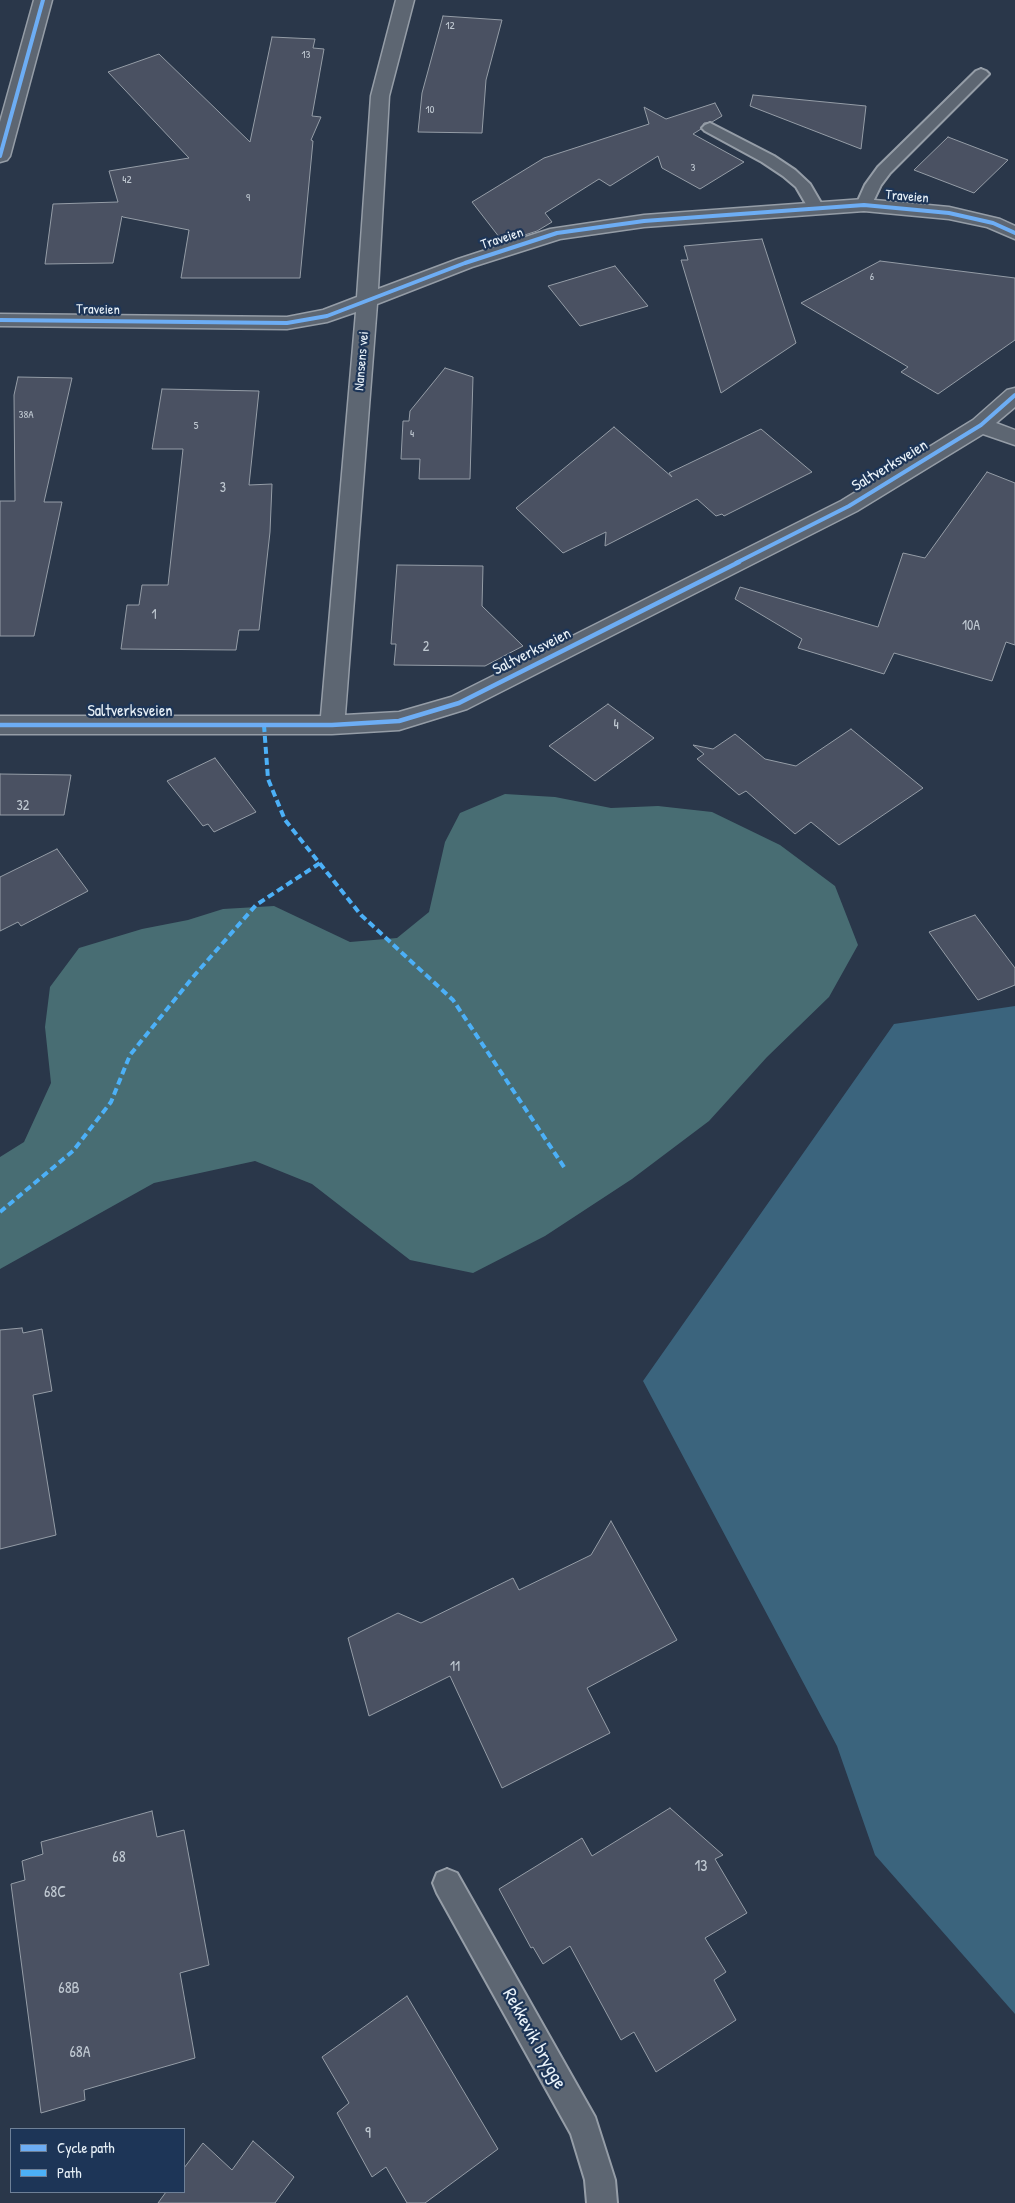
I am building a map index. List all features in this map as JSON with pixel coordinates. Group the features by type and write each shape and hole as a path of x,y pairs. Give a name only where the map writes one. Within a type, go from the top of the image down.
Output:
{"street":[{"path":"0,156 43,0"},
{"name":"Nansens vei","path":"332,725 368,301 380,96 405,0"},
{"name":"Traveien","path":"0,320 287,323 327,316 465,263 557,233 644,221 864,205 949,212 993,223 1015,233"},
{"name":"Saltverksveien","path":"0,724 332,725 399,721 459,703 849,506 982,425 1015,394"},
{"path":"982,425 1015,438"}],"lane":[{"name":"Traveien","path":"864,205 873,185 884,170 980,74"},
{"path":"710,128 768,159 789,173 802,184 816,208"},
{"name":"Rekkevik brygge","path":"447,1883 584,2128 600,2180 602,2203"}],"green space":[{"path":"505,794 555,797 611,808 658,806 712,812 780,845 835,886 858,945 829,997 767,1057 709,1121 632,1179 545,1236 473,1273 410,1260 312,1184 255,1161 154,1183 0,1269 0,1157 24,1142 51,1083 45,1027 50,987 79,948 142,929 188,920 223,909 274,906 350,942 397,938 429,912 445,842 460,813"}],"water":[{"path":"1015,1006 1015,2014 875,1855 837,1746 643,1381 894,1024"}],"building":[{"path":"443,16 502,20 486,80 482,133 418,132 422,93"},
{"path":"272,37 315,39 313,48 324,49 312,116 321,117 311,140 313,141 300,278 181,278 189,230 122,216 113,263 45,264 53,204 118,202 109,171 189,158 108,72 159,54 250,142"},
{"path":"753,95 866,106 861,149 750,106"},
{"path":"715,103 722,116 712,122 704,123 701,129 693,134 744,162 700,189 662,168 658,156 610,186 599,179 545,213 552,222 537,231 503,242 472,202 544,158 649,124 644,107 666,119"},
{"path":"948,137 1008,160 974,193 914,170"},
{"path":"762,239 796,343 721,393 681,260 688,260 684,246"},
{"path":"880,261 1015,278 1015,340 938,394 901,372 908,367 801,303"},
{"path":"615,266 648,306 580,326 548,286"},
{"path":"445,368 473,377 470,479 419,479 420,459 401,459 403,421 409,421 410,411"},
{"path":"18,377 72,378 44,502 62,502 34,636 0,636 0,501 15,501 14,395"},
{"path":"162,389 259,391 249,485 272,484 270,532 259,630 239,630 236,650 121,649 127,605 139,605 142,585 168,585 183,449 152,449"},
{"path":"614,427 672,477 669,473 761,429 812,472 724,516 722,514 716,516 697,499 605,546 606,532 563,553 516,508"},
{"path":"987,472 1015,483 1015,645 1006,642 992,681 894,653 884,674 798,648 802,639 735,599 740,587 878,627 903,553 925,558"},
{"path":"397,565 483,566 482,606 523,646 485,666 394,665 396,644 391,644"},
{"path":"608,704 654,738 595,781 549,746"},
{"path":"851,729 923,788 839,845 811,822 795,834 746,791 739,795 697,759 704,754 693,745 713,749 735,734 765,759 796,766"},
{"path":"215,758 256,812 214,832 208,824 203,826 167,781"},
{"path":"0,774 71,775 64,815 0,815"},
{"path":"57,849 88,891 21,926 18,922 0,931 0,877"},
{"path":"975,915 1015,968 1015,985 978,1000 929,932"},
{"path":"22,1328 23,1333 42,1329 52,1391 33,1395 56,1535 0,1549 0,1330"},
{"path":"611,1521 677,1640 587,1688 610,1733 502,1788 450,1676 369,1716 348,1638 398,1613 421,1623 513,1578 519,1590 591,1555"},
{"path":"670,1808 723,1855 715,1859 747,1913 705,1938 726,1972 714,1980 736,2020 656,2072 634,2032 621,2040 570,1946 543,1964 533,1947 531,1948 499,1889 582,1838 592,1856"},
{"path":"152,1811 157,1837 184,1830 209,1965 180,1973 195,2058 84,2090 85,2100 41,2113 11,1884 25,1880 22,1861 43,1854 41,1842"},
{"path":"407,1996 498,2149 425,2203 407,2203 386,2167 372,2177 337,2113 349,2103 322,2057"},
{"path":"253,2141 294,2177 275,2203 158,2203 165,2193 185,2193 185,2167 203,2143 232,2170"}],"marked path":[{"path":"264,725 268,779 285,820 361,915 453,1000 566,1170"},
{"path":"0,1212 73,1151 111,1102 130,1055 193,977 256,905 320,863"}],"cycle path":[{"path":"0,156 43,0"},
{"path":"0,320 287,323 327,316 465,263 557,233 644,221 864,205 949,213 993,223 1015,233"},
{"path":"0,725 332,725 399,721 459,703 849,506 981,425 1015,395"}]}
